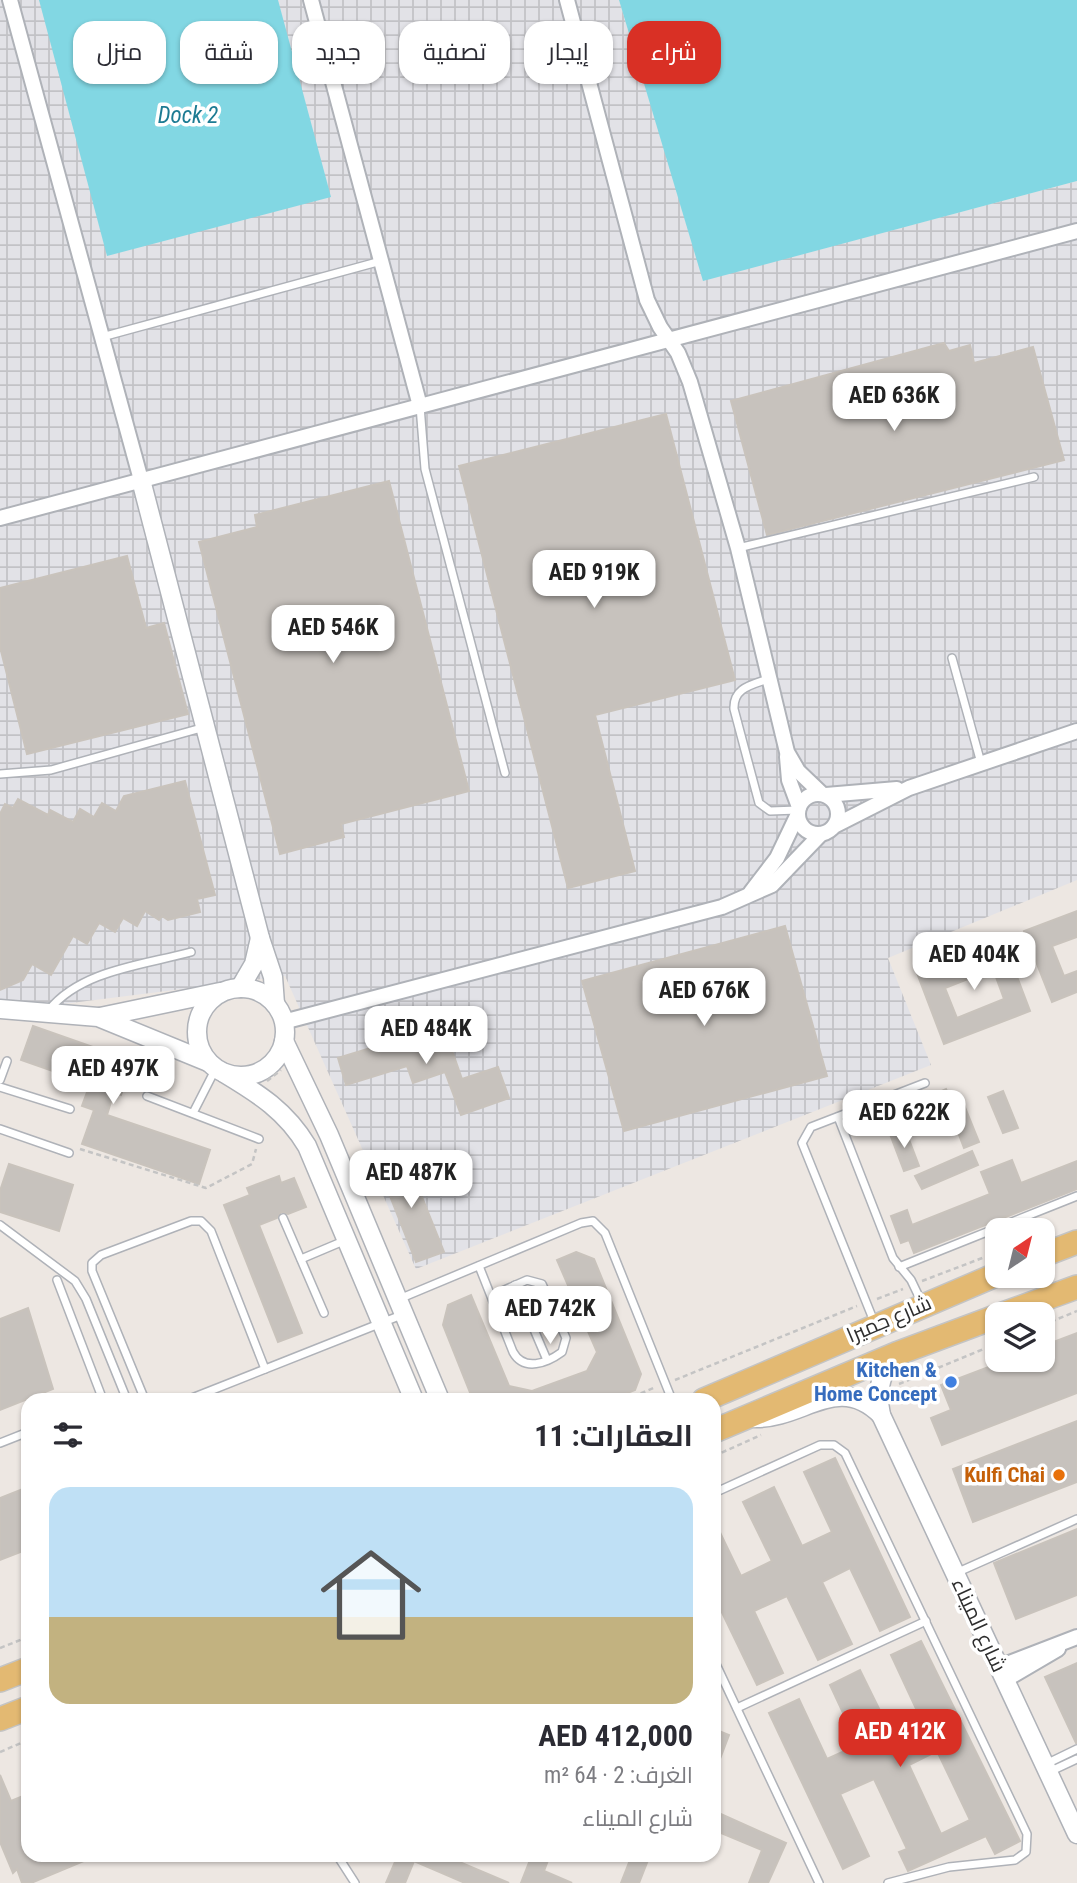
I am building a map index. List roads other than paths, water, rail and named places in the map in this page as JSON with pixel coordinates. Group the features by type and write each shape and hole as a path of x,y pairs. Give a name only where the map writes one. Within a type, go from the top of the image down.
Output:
{"main road":[{"path":"1055,1250 1077,1242"},
{"name":"شارع جميرا","path":"720,1393 875,1325 918,1294 985,1277"},
{"path":"1036,1302 1077,1287"},
{"name":"شارع جميرا","path":"721,1429 896,1354 985,1322"},
{"path":"0,1680 21,1672"},
{"path":"0,1719 21,1710"}],"street":[{"path":"9,0 141,480 260,938 273,977 275,1004 283,1022 284,1041 437,1393"},
{"path":"311,0 420,406"},
{"path":"567,0 647,300 678,353 690,382 738,548 788,752 789,780 798,810 807,831 821,834"},
{"path":"0,518 1077,231"},
{"path":"283,1022 708,911 783,877 821,834 909,788 1077,731"},
{"path":"788,752 805,779 839,811 836,825"},
{"path":"747,895 777,858 807,796 909,788"},
{"path":"260,938 254,964 233,989 204,1008 198,1021 200,1049 216,1068 250,1075 272,1063 284,1041"},
{"path":"0,1009 98,1017 233,989 253,990 275,1004"},
{"path":"98,1017 216,1068 271,1102 296,1129 411,1393"},
{"path":"881,1415 879,1390 884,1370 896,1354"},
{"path":"746,1418 779,1416 828,1397 842,1395 864,1401 881,1415"},
{"name":"شارع الميناء","path":"881,1415 1076,1828"},
{"path":"1002,1674 1046,1658 1071,1640"}],"lane":[{"path":"102,337 381,261"},
{"path":"420,406 425,469 505,773"},
{"path":"738,548 1034,477"},
{"path":"952,658 981,763"},
{"path":"768,679 740,690 734,699 734,709 759,803 770,811 798,810"},
{"path":"0,774 51,770 205,727"},
{"path":"47,1013 64,995 86,982 191,952"},
{"path":"0,1080 7,1061"},
{"path":"193,1114 216,1068"},
{"path":"875,1325 802,1143 811,1127 925,1083"},
{"path":"0,1087 69,1109"},
{"path":"147,1096 258,1139"},
{"path":"838,1117 899,1267 918,1294"},
{"path":"0,1129 69,1153"},
{"path":"899,1267 1077,1196"},
{"path":"283,1218 324,1313"},
{"path":"142,1393 92,1271 92,1263 102,1255 191,1221 201,1221 211,1231 265,1369"},
{"path":"205,1393 382,1323 401,1307 479,1266 581,1223 598,1224 605,1233 670,1393"},
{"path":"0,1225 75,1281 86,1299 124,1393"},
{"path":"301,1258 346,1240"},
{"path":"479,1266 515,1357 529,1365 562,1352 567,1343 549,1292 542,1284 533,1280 491,1296"},
{"path":"57,1280 100,1393"},
{"path":"515,1285 547,1360"},
{"path":"0,1443 21,1435"},
{"path":"721,1490 820,1446 840,1448 849,1458 1027,1834 1028,1847 1016,1860 949,1867 888,1883"},
{"path":"955,1574 1077,1519"},
{"path":"737,1708 926,1621"},
{"path":"721,1675 819,1883"},
{"path":"1046,1769 1077,1749"},
{"path":"1046,1769 1077,1759"},
{"path":"343,1862 355,1883"}],"water":[{"name":"Dock 2","path":"39,0 278,0 292,52 292,84 301,84 331,197 107,256"},
{"path":"619,0 1077,0 1077,181 703,281 644,84 721,84 721,21 627,21 627,27"}],"place":[{"name":"Kitchen & Home Concept","path":"951,1382"},
{"name":"Kulfi Chai","path":"1059,1475"}]}
